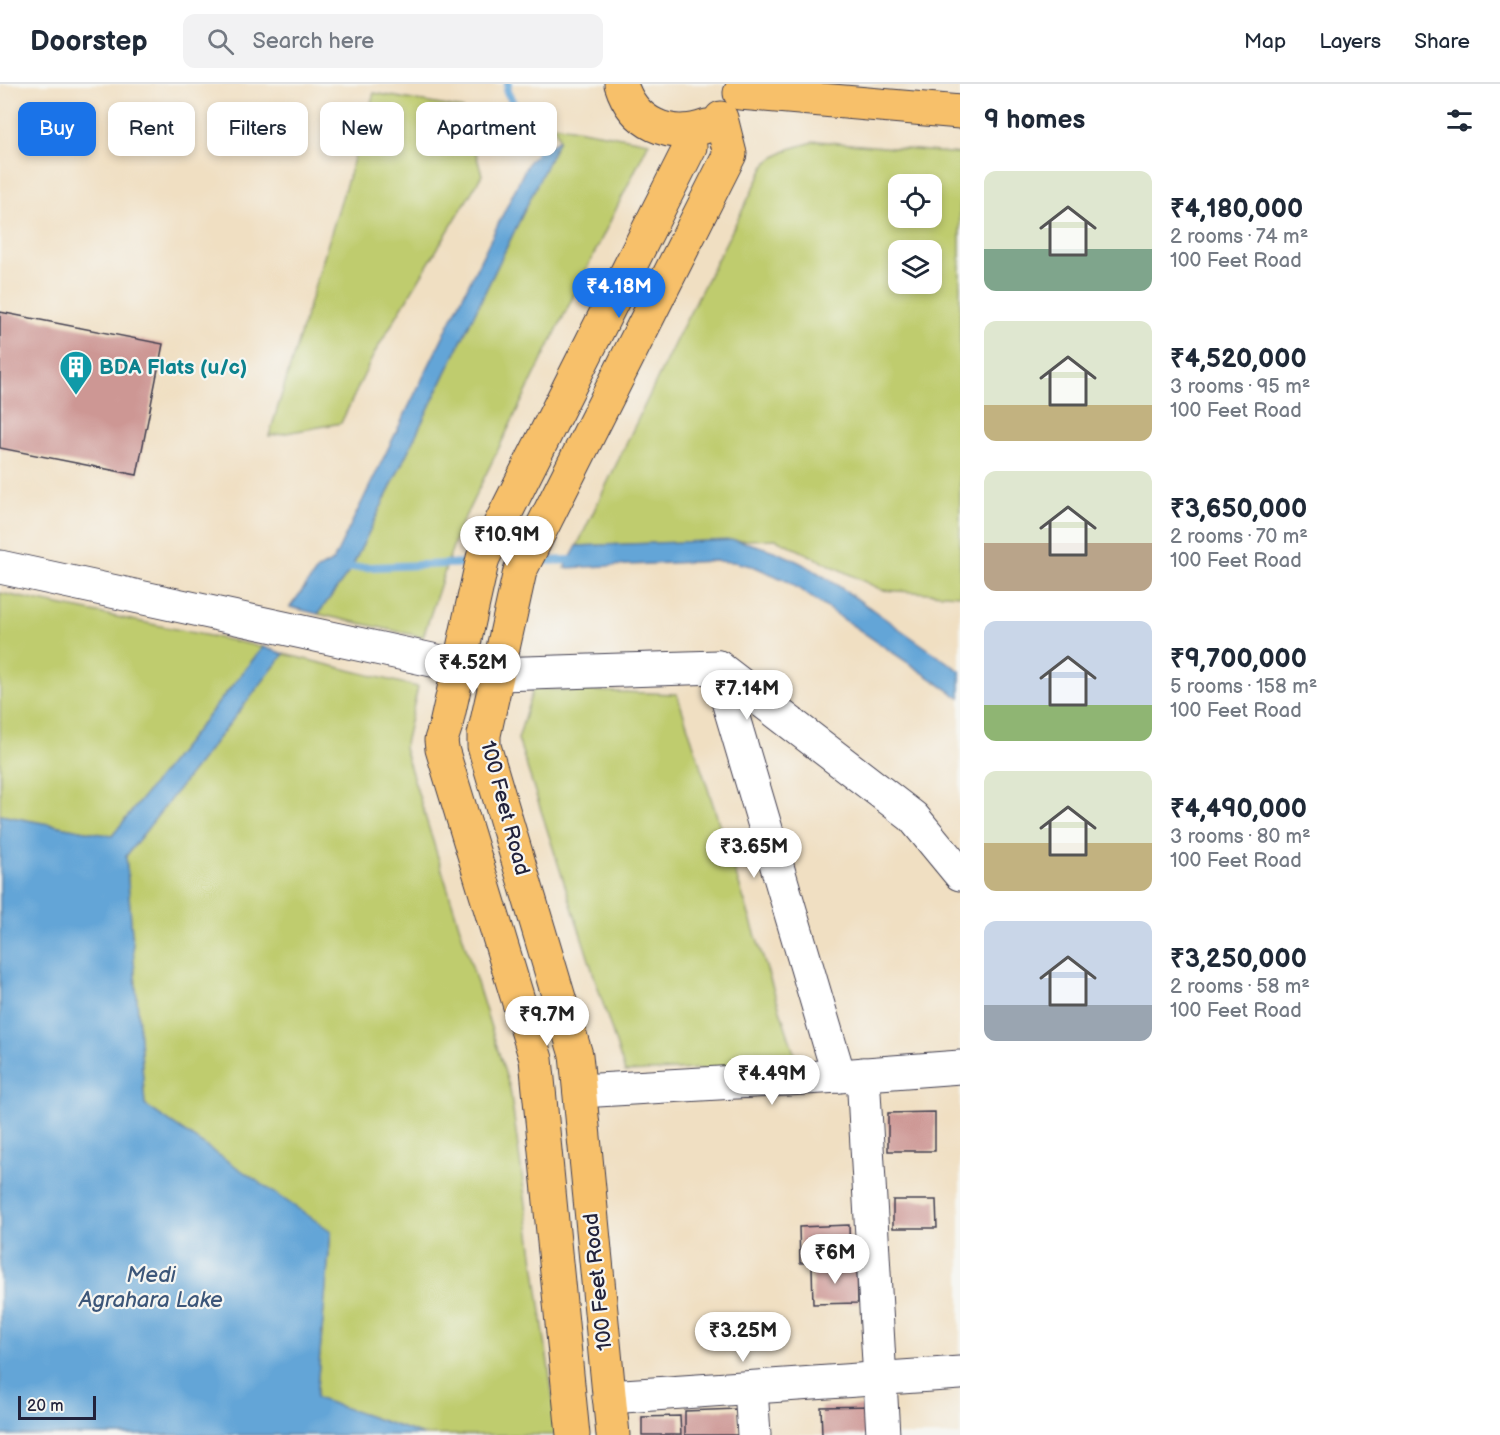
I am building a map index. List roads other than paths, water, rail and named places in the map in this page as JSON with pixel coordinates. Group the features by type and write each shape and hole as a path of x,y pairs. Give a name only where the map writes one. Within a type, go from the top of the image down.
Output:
{"main road":[{"path":"621,84 636,112 649,122 663,129 685,131 695,131 721,118 734,105 742,88 960,112"},
{"name":"100 Feet Road","path":"613,1435 576,1055 484,746 483,735 520,572 730,154 721,118"},
{"name":"100 Feet Road","path":"573,1435 536,1059 442,749 442,735 483,558 690,147 685,131"}],"street":[{"path":"0,567 497,674 718,667 913,817 960,874"},
{"path":"718,667 851,1075 879,1378 882,1435"},
{"path":"580,1091 960,1067"},
{"path":"609,1397 960,1373"},
{"path":"752,1388 754,1435"}],"water":[{"path":"536,156 551,156 351,569 318,614 290,607 318,569 333,561 529,161"},
{"path":"734,540 791,558 824,576 856,598 960,671 960,698 787,581 755,567 734,562 714,561 565,568 577,546"},
{"name":"Medi Agrahara Lake","path":"263,647 284,654 126,856 145,1105 331,1231 316,1398 423,1435 0,1435 0,815 112,836"}],"waterway":[{"path":"508,84 507,92 541,151 535,163"},
{"path":"536,561 578,560"},
{"path":"347,568 473,563"}],"place":[{"name":"BDA Flats (u/c)","path":"76,396"}]}
